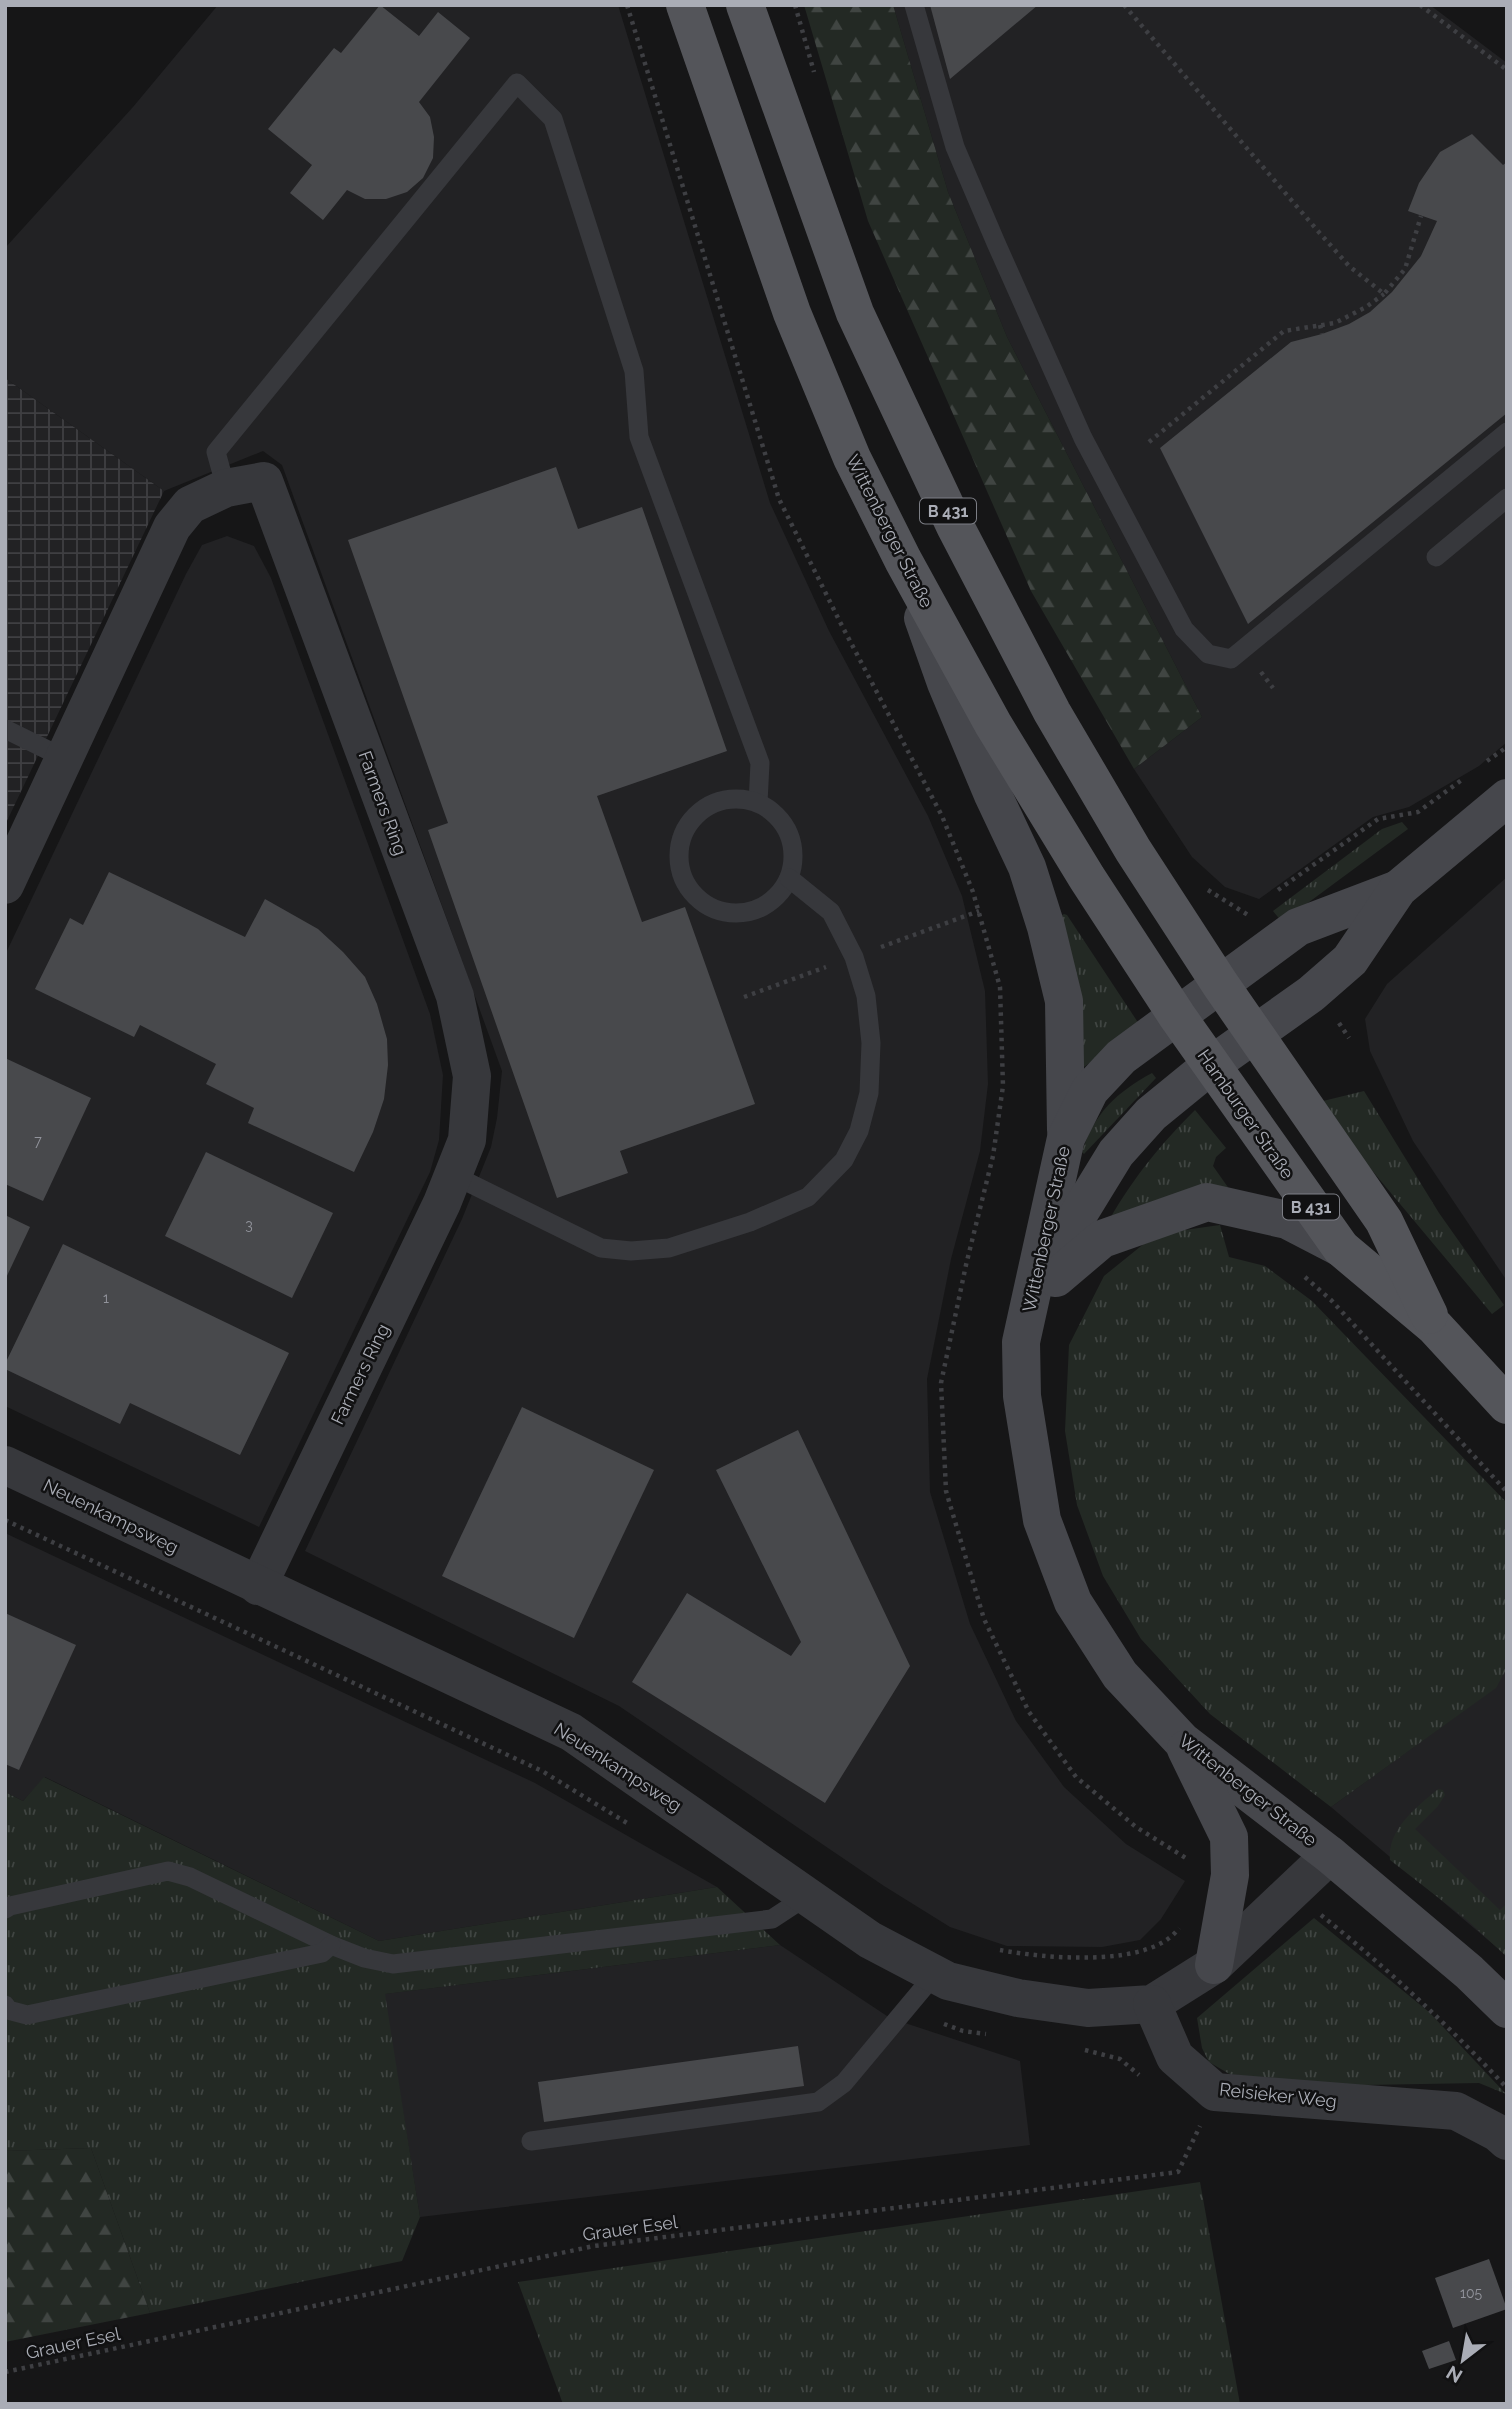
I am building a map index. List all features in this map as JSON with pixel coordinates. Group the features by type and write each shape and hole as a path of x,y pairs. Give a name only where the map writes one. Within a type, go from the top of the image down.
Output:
{"main road":[{"name":"Wittenberger Straße","path":"685,5 792,313 852,458 903,560 993,724 1087,878 1177,1016"},
{"name":"B 431","path":"745,5 855,313 955,526 1052,712 1133,850 1255,1034"},
{"path":"903,560 946,683 993,796 1027,867 1046,927 1064,1001 1066,1138"},
{"path":"1398,889 1507,798"},
{"name":"Wittenberger Straße","path":"1398,889 1298,927 1121,1057 1090,1090 1066,1138 1021,1342 1022,1396 1042,1520 1073,1602 1120,1675 1182,1741 1330,1855 1469,1972 1507,2009"},
{"name":"Wittenberger Straße","path":"1031,1445 1041,1345 1055,1279 1079,1215 1116,1153 1151,1114 1211,1065 1311,994 1350,960 1398,889"},
{"name":"Hamburger Straße","path":"1177,1016 1340,1248 1435,1327 1507,1405"},
{"name":"Hamburger Straße","path":"1255,1034 1384,1221 1435,1327"},
{"path":"1055,1279 1102,1239 1207,1202 1287,1220 1340,1248"},
{"path":"1182,1741 1229,1837 1230,1875 1214,1965"}],"street":[{"name":"Farmers Ring","path":"5,885 172,527 190,505 226,488 264,481 455,996 472,1076 467,1140 442,1203 258,1586"},
{"name":"Neuenkampsweg","path":"5,1465 571,1732 870,1940 948,1982 1018,1998 1088,2008 1152,2004"},
{"path":"1152,2004 1214,1965 1330,1855"},
{"name":"Reisieker Weg","path":"1152,2004 1175,2057 1215,2092 1456,2111 1498,2133 1507,2141"}],"lane":[{"path":"914,5 955,146 1083,438 1184,629 1208,654 1231,659 1507,432"},
{"path":"226,488 215,452 517,83 553,119 634,371 639,437 760,763 758,803"},
{"path":"1436,557 1507,498"},
{"path":"5,729 64,758"},
{"path":"736,798 758,803 777,816 789,834 794,856 789,878 777,897 758,909 736,913 714,909 696,897 683,878 679,856 683,834 696,816 714,803 736,798"},
{"path":"453,1175 601,1248 631,1251 669,1248 750,1222 808,1197 844,1160 859,1131 869,1093 871,1044 866,996 853,957 831,912 789,878"},
{"path":"5,1909 167,1871 190,1877 331,1945 364,1958 393,1964 772,1919 807,1896"},
{"path":"5,2005 8,2010 27,2015 322,1953 331,1945"},
{"path":"531,2141 818,2102 844,2082 935,1974"}],"path":[{"path":"626,5 779,499 840,622 943,816 973,892 1000,987 1003,1086 993,1156 966,1265 942,1383 946,1490 984,1619 1029,1712 1076,1777 1136,1827 1198,1866 1230,1875"},
{"path":"795,5 817,83"},
{"path":"1124,5 1349,266 1384,294"},
{"path":"1420,5 1507,70"},
{"path":"1149,442 1284,331 1335,323 1368,309 1405,269 1421,215"},
{"path":"1320,325 1322,334"},
{"path":"1485,763 1507,747"},
{"path":"1268,897 1378,819 1418,812 1473,771"},
{"path":"1202,886 1246,912"},
{"path":"1301,1273 1331,1300 1507,1492"},
{"path":"5,1520 542,1771 635,1828"},
{"path":"1292,1892 1359,1945 1458,2036 1507,2088"},
{"path":"907,2008 962,2031 988,2035"},
{"path":"1075,2047 1120,2059 1142,2077"},
{"name":"Grauer Esel","path":"5,2372 594,2246 1178,2172 1215,2092"}],"shaded area":[{"path":"218,5 618,5 770,503 829,631 928,816 962,896 985,991 988,1084 980,1151 951,1259 927,1379 930,1492 970,1624 1016,1721 1064,1787 1126,1844 1185,1881 1161,1919 1140,1940 1102,1947 1007,1946 950,1927 884,1886 619,1706 305,1551 462,1219 491,1147 502,1071 282,465 263,451 164,491 5,378 5,248 133,107"},
{"path":"893,5 1430,5 1507,63 1507,742 1479,766 1409,807 1373,817 1259,899 1225,887 1192,857 1134,769 1202,717 1007,337 948,192"},
{"path":"5,378 164,491 5,825"},
{"path":"227,536 254,546 271,578 430,1014 443,1075 439,1140 430,1172 259,1527 5,1406 5,955 186,574 202,545"},
{"path":"1507,877 1507,1281 1413,1141 1370,1051 1365,1019 1387,984"},
{"path":"5,1533 535,1783 717,1887 379,1941 45,1777 23,1801 5,1792"},
{"path":"1507,1668 1507,1956 1331,1807 1495,1688"},
{"path":"780,1945 890,2018 1020,2061 1030,2145 420,2217 384,1994"}],"green space":[{"path":"804,5 893,5 948,192 1007,337 1202,717 1134,769 1031,591 868,221"},
{"path":"1402,822 1408,829 1282,922 1273,911 1382,829"},
{"path":"1064,914 1141,1027 1081,1069 1062,915"},
{"path":"1152,1073 1156,1078 1084,1154 1082,1152 1087,1138 1108,1105"},
{"path":"1364,1091 1439,1213 1504,1305 1492,1314 1355,1150 1323,1101"},
{"path":"1195,1110 1226,1148 1216,1157 1213,1166 1232,1193 1109,1220 1148,1162"},
{"path":"1220,1225 1229,1257 1265,1266 1312,1301 1507,1503 1507,1668 1496,1688 1331,1807 1210,1714 1141,1639 1103,1576 1077,1505 1065,1431 1069,1345 1104,1276 1156,1234"},
{"path":"44,1777 379,1941 717,1887 780,1945 385,1994 420,2217 402,2261 150,2313 91,2148 5,2151 5,1792 23,1801"},
{"path":"1438,1789 1443,1790 1445,1795 1415,1829 1500,1910 1507,1903 1507,1957 1467,1920 1390,1860 1390,1849 1398,1829 1413,1811"},
{"path":"1314,1918 1429,2012 1506,2094 1479,2083 1363,2085 1243,2082 1209,2062 1202,2048 1197,2018"},
{"path":"91,2148 150,2313 5,2342 5,2151"},
{"path":"1200,2182 1240,2404 563,2404 518,2282"}],"building":[{"path":"380,5 419,36 438,12 470,38 419,102 430,117 434,137 433,158 423,178 407,192 386,199 365,199 347,190 323,220 290,193 312,165 268,129 334,48 341,53"},
{"path":"930,5 1038,5 950,79"},
{"path":"1472,134 1503,165 1507,162 1507,413 1248,624 1160,448 1291,342 1349,324 1370,312 1392,292 1421,256 1437,221 1408,211 1419,183 1440,152"},
{"path":"556,467 578,529 642,507 727,751 597,796 642,922 685,907 755,1104 620,1151 628,1173 557,1198 428,830 448,823 348,540"},
{"path":"109,872 245,937 265,899 318,929 365,977 377,1004 387,1039 388,1065 384,1099 373,1132 354,1172 248,1123 254,1108 206,1084 216,1064 140,1025 134,1037 35,989 70,918 83,925"},
{"path":"5,1058 91,1098 43,1201 5,1184"},
{"path":"206,1152 333,1213 292,1298 165,1236"},
{"path":"5,1215 30,1227 5,1280"},
{"path":"63,1244 289,1353 240,1455 130,1403 120,1424 5,1369 5,1364"},
{"path":"522,1407 654,1470 574,1638 442,1576"},
{"path":"798,1430 910,1666 825,1803 632,1682 687,1593 791,1656 801,1642 716,1470"},
{"path":"5,1613 76,1645 19,1770 5,1764"},
{"path":"798,2046 804,2086 544,2122 538,2082"},
{"path":"1489,2259 1507,2309 1453,2328 1435,2278"},
{"path":"1449,2341 1456,2360 1429,2369 1422,2351"}]}
